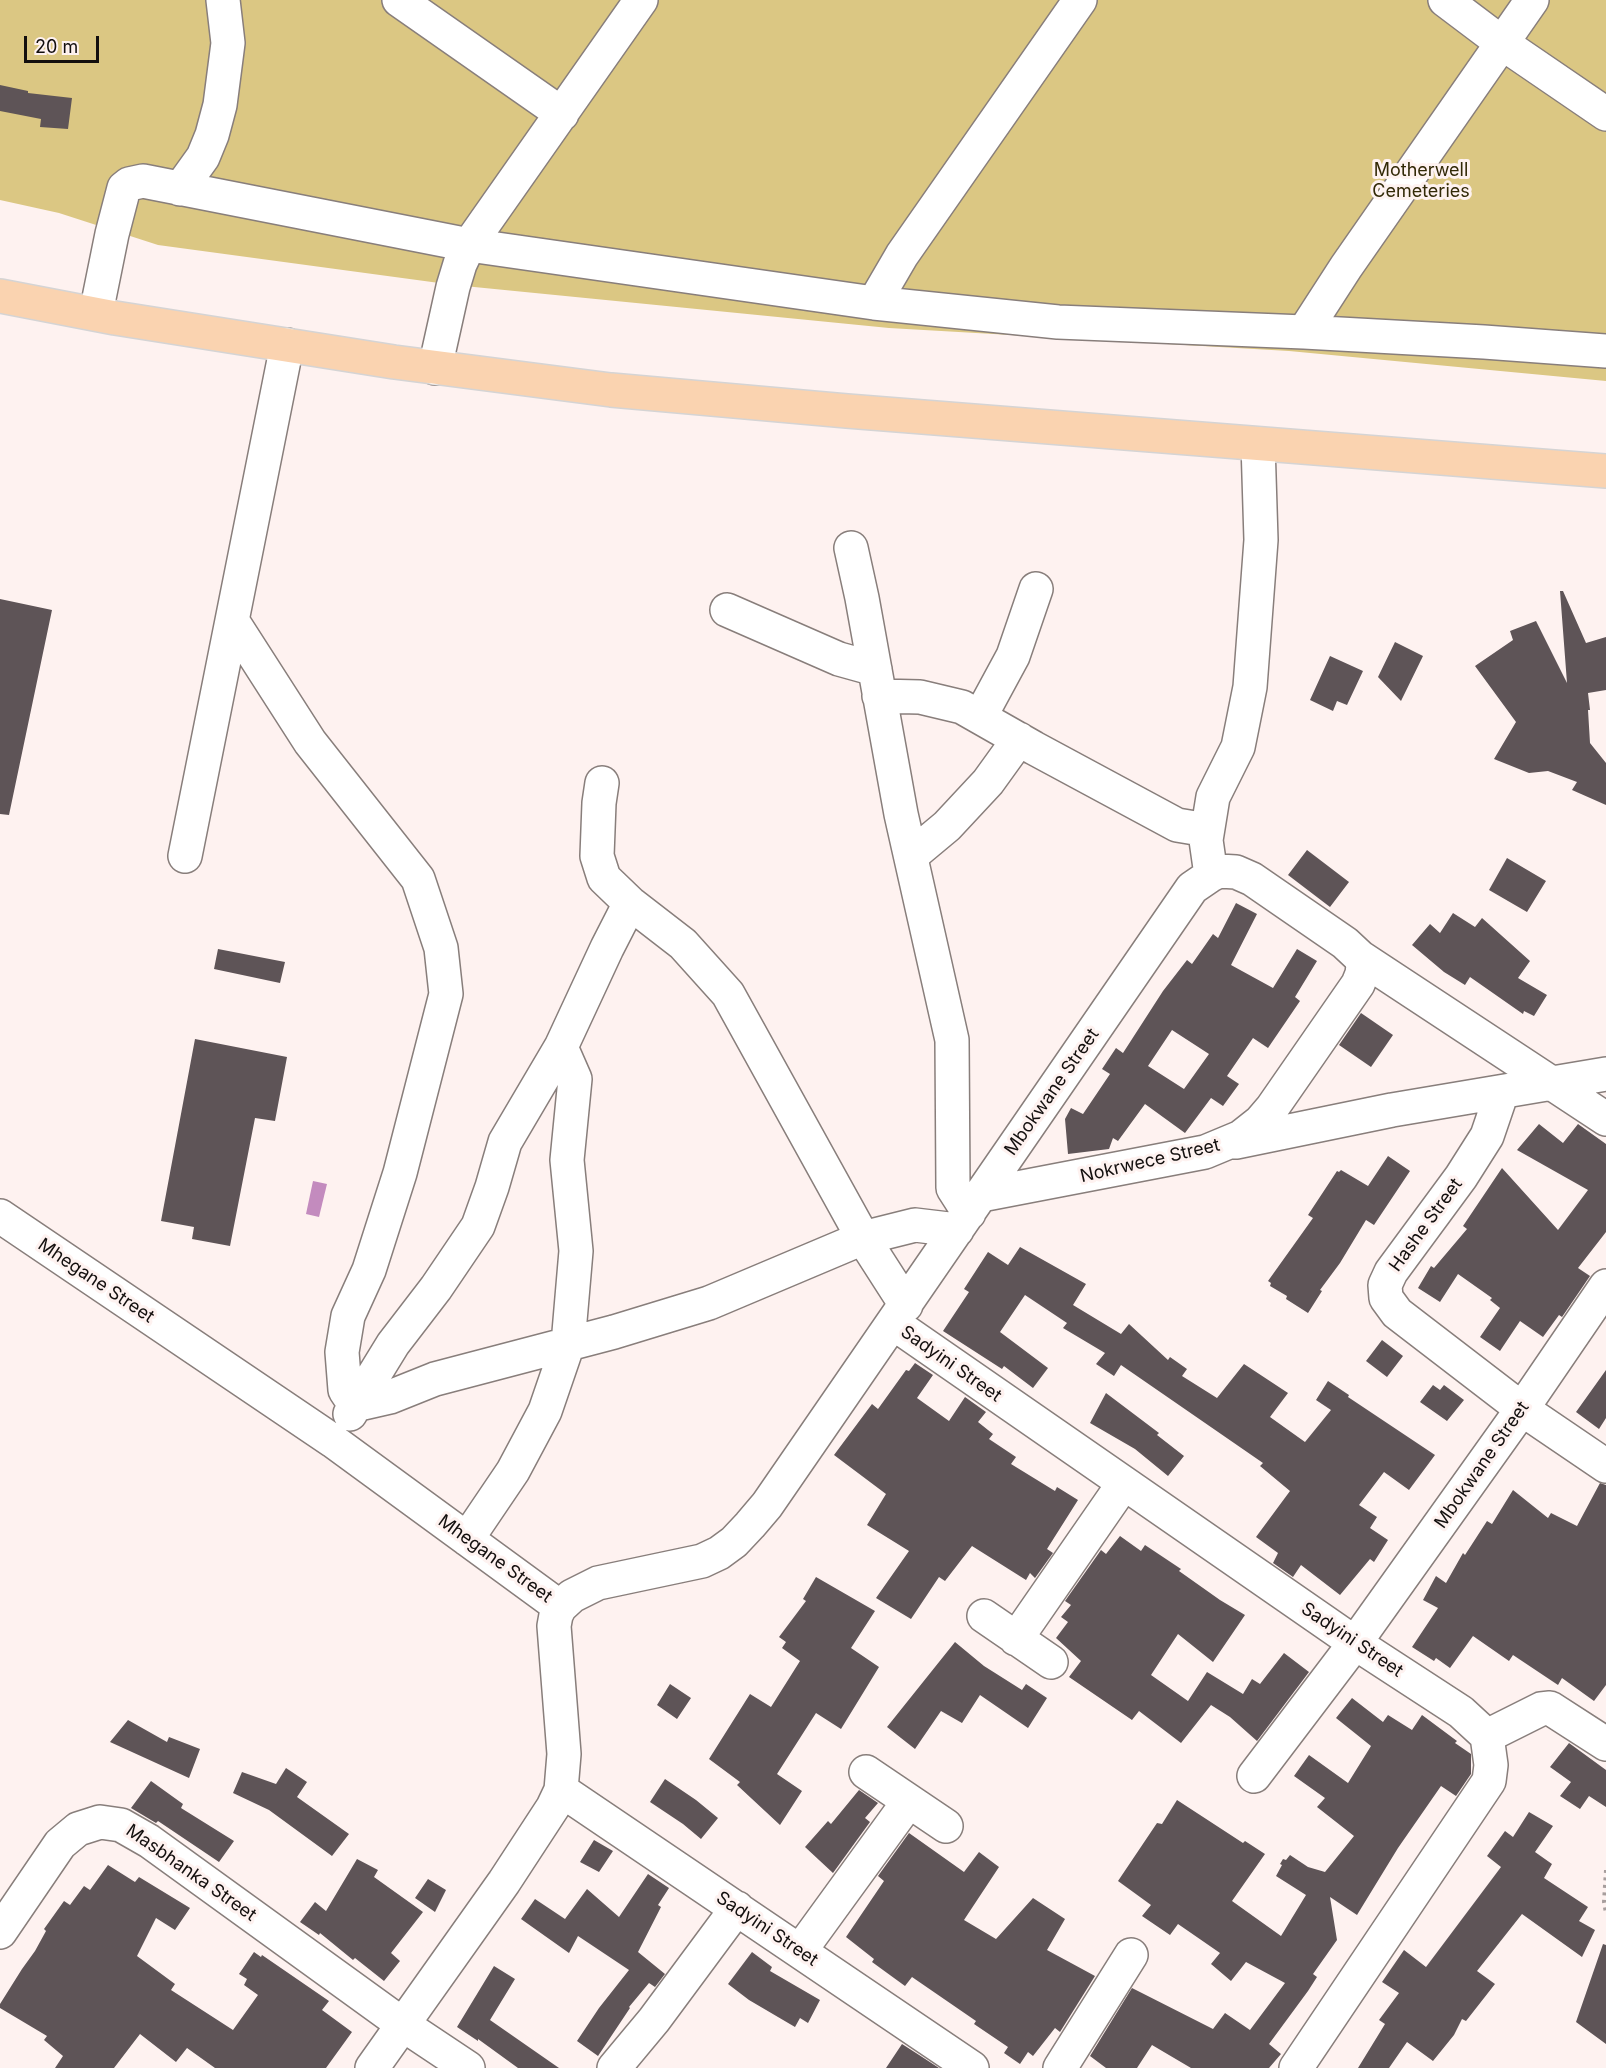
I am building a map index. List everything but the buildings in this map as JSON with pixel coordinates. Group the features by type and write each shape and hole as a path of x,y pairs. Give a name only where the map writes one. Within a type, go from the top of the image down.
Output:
{"main road":[{"path":"0,296 115,318 435,368 611,390 1606,471"}],"street":[{"path":"180,189 203,157 220,105 228,43 223,0"},
{"path":"399,0 562,114"},
{"path":"435,368 453,287 469,245 641,0"},
{"path":"874,303 902,255 1080,0"},
{"path":"1445,0 1502,43 1606,114"},
{"path":"1304,332 1346,267 1532,0"},
{"path":"96,313 124,188 129,184 143,181 469,245 874,303 1058,322 1304,332 1606,351"},
{"path":"185,856 287,345"},
{"path":"1258,444 1261,540 1250,687 1238,747 1213,797 1206,840 1211,875 1219,872 1243,874 1345,943 1360,957 1606,1119"},
{"path":"851,548 911,855 952,1040 954,1188 969,1213"},
{"path":"980,717 1013,656 1036,589"},
{"path":"727,610 838,659 877,682 920,697 962,707 1177,825 1207,830"},
{"path":"233,622 310,742 418,879 441,948 446,994 400,1173 369,1270 348,1316 342,1352 345,1390 355,1405"},
{"path":"911,855 956,818 988,782 1019,739"},
{"path":"602,783 597,856 604,878 630,903 683,944 728,994 863,1238 899,1314"},
{"name":"Mbokwane Street","path":"560,1607 572,1596 598,1583 702,1561 719,1553 734,1542 767,1505 1192,888 1211,875"},
{"path":"333,1441 393,1344 436,1288 478,1226 505,1142 561,1047 630,903"},
{"name":"Nokrwece Street","path":"355,1405 390,1397 435,1379 709,1304 863,1238 1205,1152 1229,1143 1251,1129 1272,1108 1358,984 1363,965 1360,957"},
{"path":"467,1539 513,1471 545,1411 568,1344 576,1251 567,1160 575,1079 561,1047"},
{"path":"1229,1143 1392,1110 1606,1074"},
{"name":"Hashe Street","path":"1502,1092 1487,1136 1461,1177 1397,1264 1385,1285 1386,1298 1396,1312 1522,1409"},
{"name":"Mhegane Street","path":"0,1216 333,1441 560,1607 554,1626 564,1754 561,1790 553,1807 504,1882 372,2068"},
{"name":"Mbokwane Street","path":"1254,1776 1355,1643 1522,1409 1606,1286"},
{"name":"Sadyini Street","path":"899,1314 1124,1483 1355,1643 1461,1712 1486,1736"},
{"path":"1522,1409 1606,1466"},
{"path":"1016,1639 1124,1483"},
{"path":"984,1616 1051,1662"},
{"path":"1296,2068 1489,1781 1490,1749 1486,1736 1541,1709 1550,1708 1606,1744"},
{"path":"866,1772 946,1826"},
{"name":"Sadyini Street","path":"561,1790 972,2068"},
{"path":"800,1952 909,1801"},
{"name":"Masbhanka Street","path":"0,1932 60,1844 78,1829 100,1822 121,1825 149,1841 402,2024 468,2068"},
{"path":"614,2068 654,2020 737,1908"},
{"path":"1060,2068 1131,1955"}],"path":[{"path":"1606,1870 1604,1902 1606,1913"}],"green space":[{"name":"Motherwell Cemeteries","path":"0,0 1606,0 1606,381 1289,351 889,328 454,285 158,245 59,213 0,200"}],"shaded area":[{"path":"313,1181 327,1184 319,1217 306,1214"}]}
